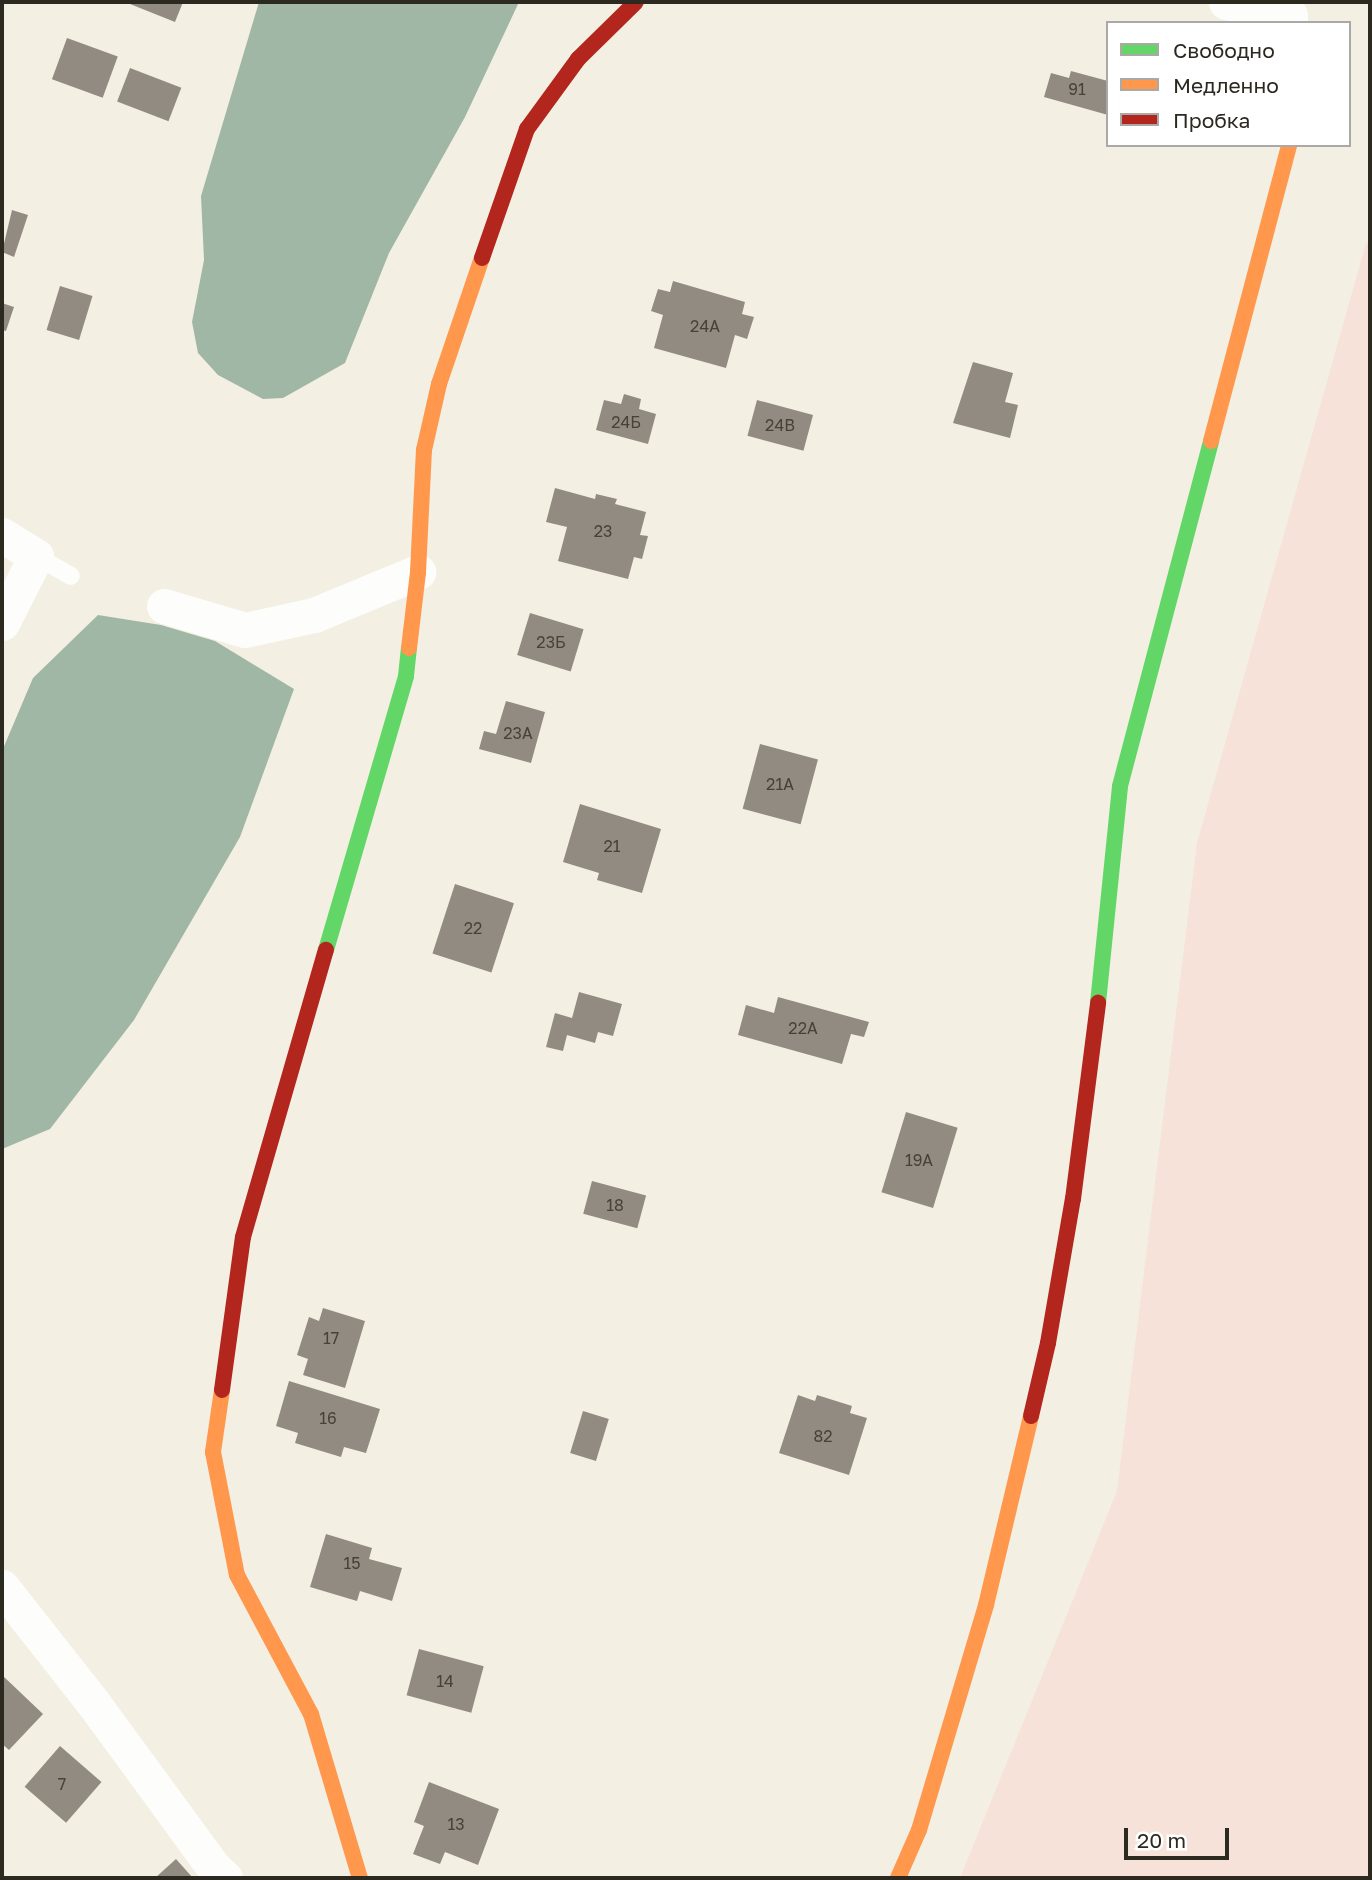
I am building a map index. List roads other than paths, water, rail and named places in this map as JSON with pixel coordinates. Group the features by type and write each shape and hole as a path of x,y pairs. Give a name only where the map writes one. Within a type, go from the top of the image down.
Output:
{"street":[{"path":"360,1878 311,1714 237,1574 213,1452 243,1237 406,676 418,572 424,450 439,384 527,129 578,59 636,2"},
{"path":"1226,2 1292,13"},
{"path":"898,1878 919,1830 986,1605 1048,1343 1073,1199 1104,956 1120,786 1288,147"},
{"path":"2,535 36,556 2,623"},
{"path":"164,607 246,629 314,615 418,572"},
{"path":"2,1587 94,1704 214,1868 225,1878"}],"lane":[{"path":"36,556 71,576"}]}
